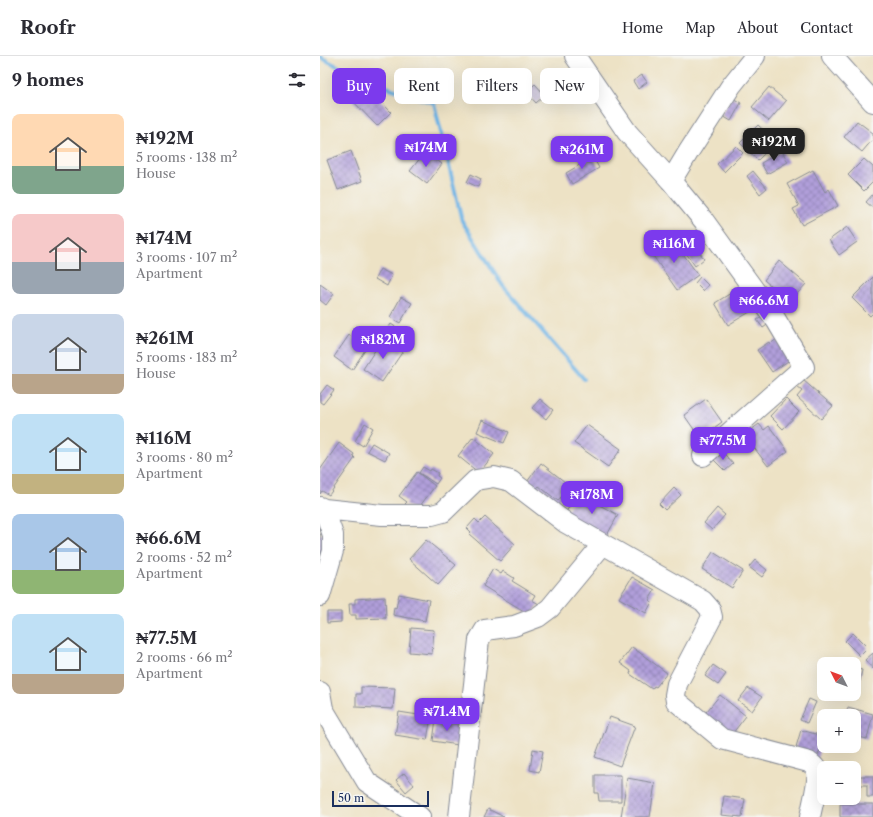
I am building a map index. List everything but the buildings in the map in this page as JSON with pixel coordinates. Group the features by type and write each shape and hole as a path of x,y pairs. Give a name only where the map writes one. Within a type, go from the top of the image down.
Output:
{"street":[{"path":"575,56 627,132 704,221 776,320 804,367 703,456"},
{"path":"671,182 730,86 755,56"},
{"path":"832,56 873,102"},
{"path":"320,596 333,551 333,535 322,508 382,515 432,515 443,512 476,480 494,477 510,481 566,523 704,601 710,609 712,617 677,684 675,695 676,701 722,739 809,762 816,769 817,778 810,817"},
{"path":"459,817 479,640 482,634 485,630 514,626 538,617 550,608 603,544"},
{"path":"320,692 323,709 367,782 420,817"}],"waterway":[{"path":"320,57 360,78 434,103 462,221 503,286 584,379"}]}
